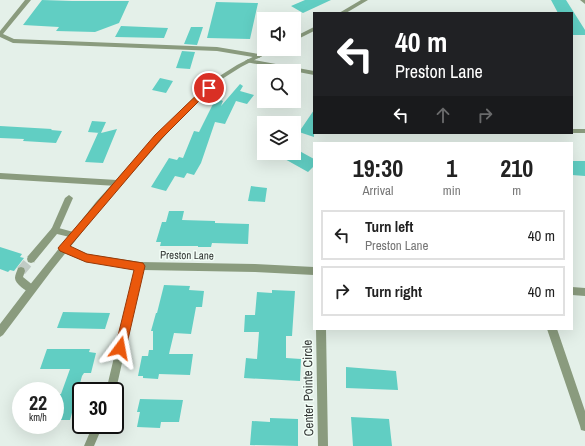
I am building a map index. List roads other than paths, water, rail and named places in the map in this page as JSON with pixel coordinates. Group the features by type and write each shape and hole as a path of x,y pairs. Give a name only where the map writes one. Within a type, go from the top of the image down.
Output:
{"street":[{"path":"28,0 0,35 13,41 217,49 257,56"},
{"path":"344,12 365,0"},
{"path":"301,34 313,28"},
{"path":"0,332 63,248 117,183 158,137 221,78 259,56"},
{"path":"248,61 268,66 313,73"},
{"path":"573,131 585,131"},
{"path":"0,176 117,183"},
{"path":"31,259 55,230 69,198"},
{"path":"55,230 74,235"},
{"name":"Preston Lane","path":"63,248 86,258 140,266 255,268 313,271"},
{"path":"112,382 140,266"},
{"path":"21,271 19,279 32,289"},
{"path":"573,292 585,292"},
{"name":"Center Pointe Circle","path":"321,330 323,446"},
{"path":"552,330 585,426"},
{"path":"89,446 94,434"}],"tunnel":[{"path":"21,271 31,259"}]}
